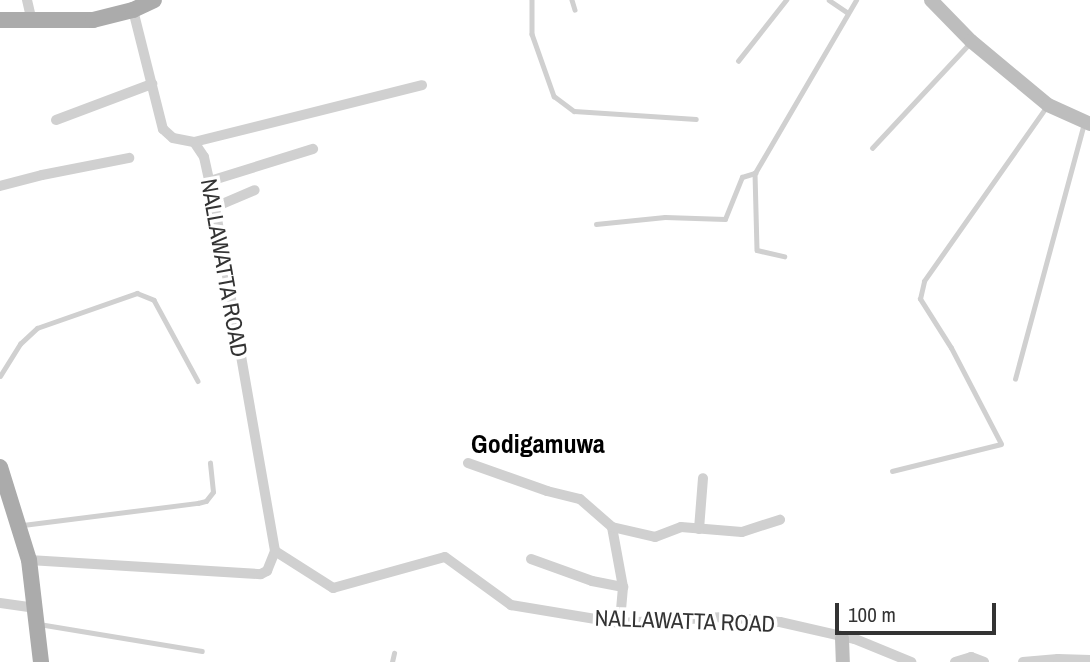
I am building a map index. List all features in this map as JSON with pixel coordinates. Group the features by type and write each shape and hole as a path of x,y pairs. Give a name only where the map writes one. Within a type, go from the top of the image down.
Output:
{"main road":[{"path":"0,20 93,20 133,10 154,0"},
{"path":"0,467 29,560 44,662"}],"street":[{"path":"27,0 32,22"},
{"path":"932,0 971,41 1048,105 1087,124"},
{"path":"947,16 948,0"},
{"path":"133,10 163,129 173,138 194,142 422,85"},
{"path":"56,120 152,84"},
{"name":"NALLAWATTA ROAD","path":"194,142 204,157 215,207 275,551 333,588 445,558 511,605 620,623 724,617 780,622 855,639 911,662"},
{"path":"209,181 313,149"},
{"path":"0,186 129,159"},
{"path":"215,207 255,190"},
{"path":"468,463 547,491 580,499 612,527 655,537 681,527 742,532 780,520"},
{"path":"699,529 703,478"},
{"path":"612,527 623,587 620,623"},
{"path":"29,560 261,575 267,571 275,551"},
{"path":"531,559 592,582 623,587"},
{"path":"0,603 38,616"},
{"path":"842,638 843,662"},
{"path":"955,662 971,657 984,662"},
{"path":"1023,662 1090,660"}],"lane":[{"path":"532,0 532,34 554,96 574,111 696,119"},
{"path":"572,0 575,10"},
{"path":"738,61 786,0"},
{"path":"829,0 848,13"},
{"path":"784,256 757,250 755,173 856,0"},
{"path":"872,148 971,41"},
{"path":"892,471 1001,444 951,348 920,299 924,281 1048,105"},
{"path":"1015,379 1087,124"},
{"path":"596,223 665,217 725,219 742,177 755,173"},
{"path":"0,376 20,344 37,328 137,293 154,300 198,381"},
{"path":"18,526 198,503 213,492 210,463"},
{"path":"38,616 202,651"},
{"path":"393,662 394,653"}],"district":[{"name":"Godigamuwa","path":"538,444"}]}
